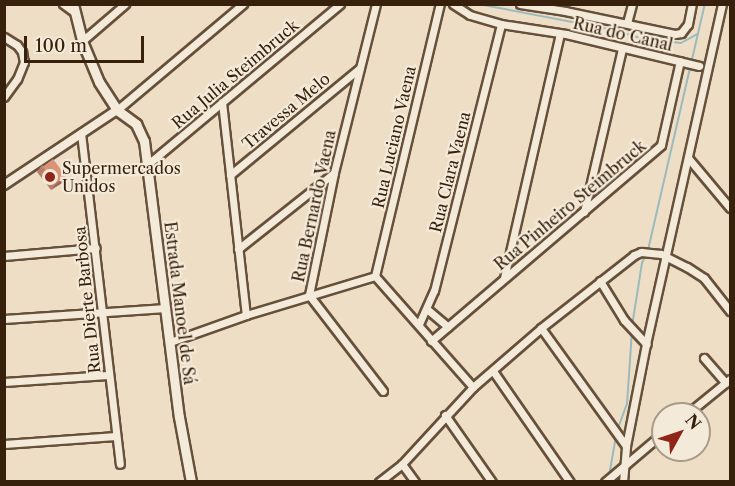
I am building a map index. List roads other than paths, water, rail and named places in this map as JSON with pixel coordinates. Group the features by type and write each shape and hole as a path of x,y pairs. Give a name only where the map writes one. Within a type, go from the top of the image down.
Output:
{"main road":[{"name":"Estrada Manoel de Sá","path":"74,8 82,41 99,82 117,110 136,124 144,141 182,439 191,482"}],"street":[{"path":"63,4 74,8"},
{"path":"82,41 125,4"},
{"path":"4,185 117,110 243,4"},
{"name":"Rua Julia Steimbruck","path":"148,164 340,4"},
{"name":"Rua Bernardo Vaena","path":"376,4 334,173 309,295 384,392"},
{"name":"Rua Luciano Vaena","path":"375,276 440,4"},
{"name":"Rua do Canal","path":"453,4 470,15 501,24 560,34 699,66"},
{"name":"Rua do Canal","path":"520,4 566,8 675,34 681,33 688,24 692,4"},
{"path":"627,23 632,4"},
{"path":"623,482 626,446 663,254 689,159 722,4"},
{"name":"Rua Clara Vaena","path":"419,324 428,310 501,24"},
{"path":"504,278 560,34"},
{"path":"4,38 17,45 22,52 24,62 17,79 4,97"},
{"path":"584,212 622,49"},
{"name":"Rua Pinheiro Steimbruck","path":"431,341 661,145 682,61"},
{"name":"Travessa Melo","path":"230,175 360,68"},
{"path":"222,102 246,315"},
{"name":"Rua Dierte Barbosa","path":"81,133 120,464"},
{"path":"689,159 730,208"},
{"path":"238,249 334,173"},
{"path":"4,256 96,248"},
{"path":"379,482 402,464 473,387 600,280 641,252 663,254 704,278 730,311"},
{"path":"170,342 246,315 375,276 473,387"},
{"path":"600,280 624,320 646,344"},
{"path":"4,319 166,308"},
{"path":"428,310 448,327"},
{"path":"541,328 605,420 626,446"},
{"path":"702,402 728,381 704,358"},
{"path":"493,371 570,482"},
{"path":"4,382 108,375"},
{"path":"445,415 492,482"},
{"path":"4,444 116,436"},
{"path":"605,482 651,443"},
{"path":"402,464 415,482"}],"waterway":[{"path":"478,4 614,30 641,38 681,43 697,34"},
{"path":"648,250 705,4"},
{"path":"632,326 642,263 646,255"},
{"path":"617,431 627,404 632,331"},
{"path":"609,476 616,437"}],"place":[{"name":"Supermercados Unidos","path":"50,177"}]}
